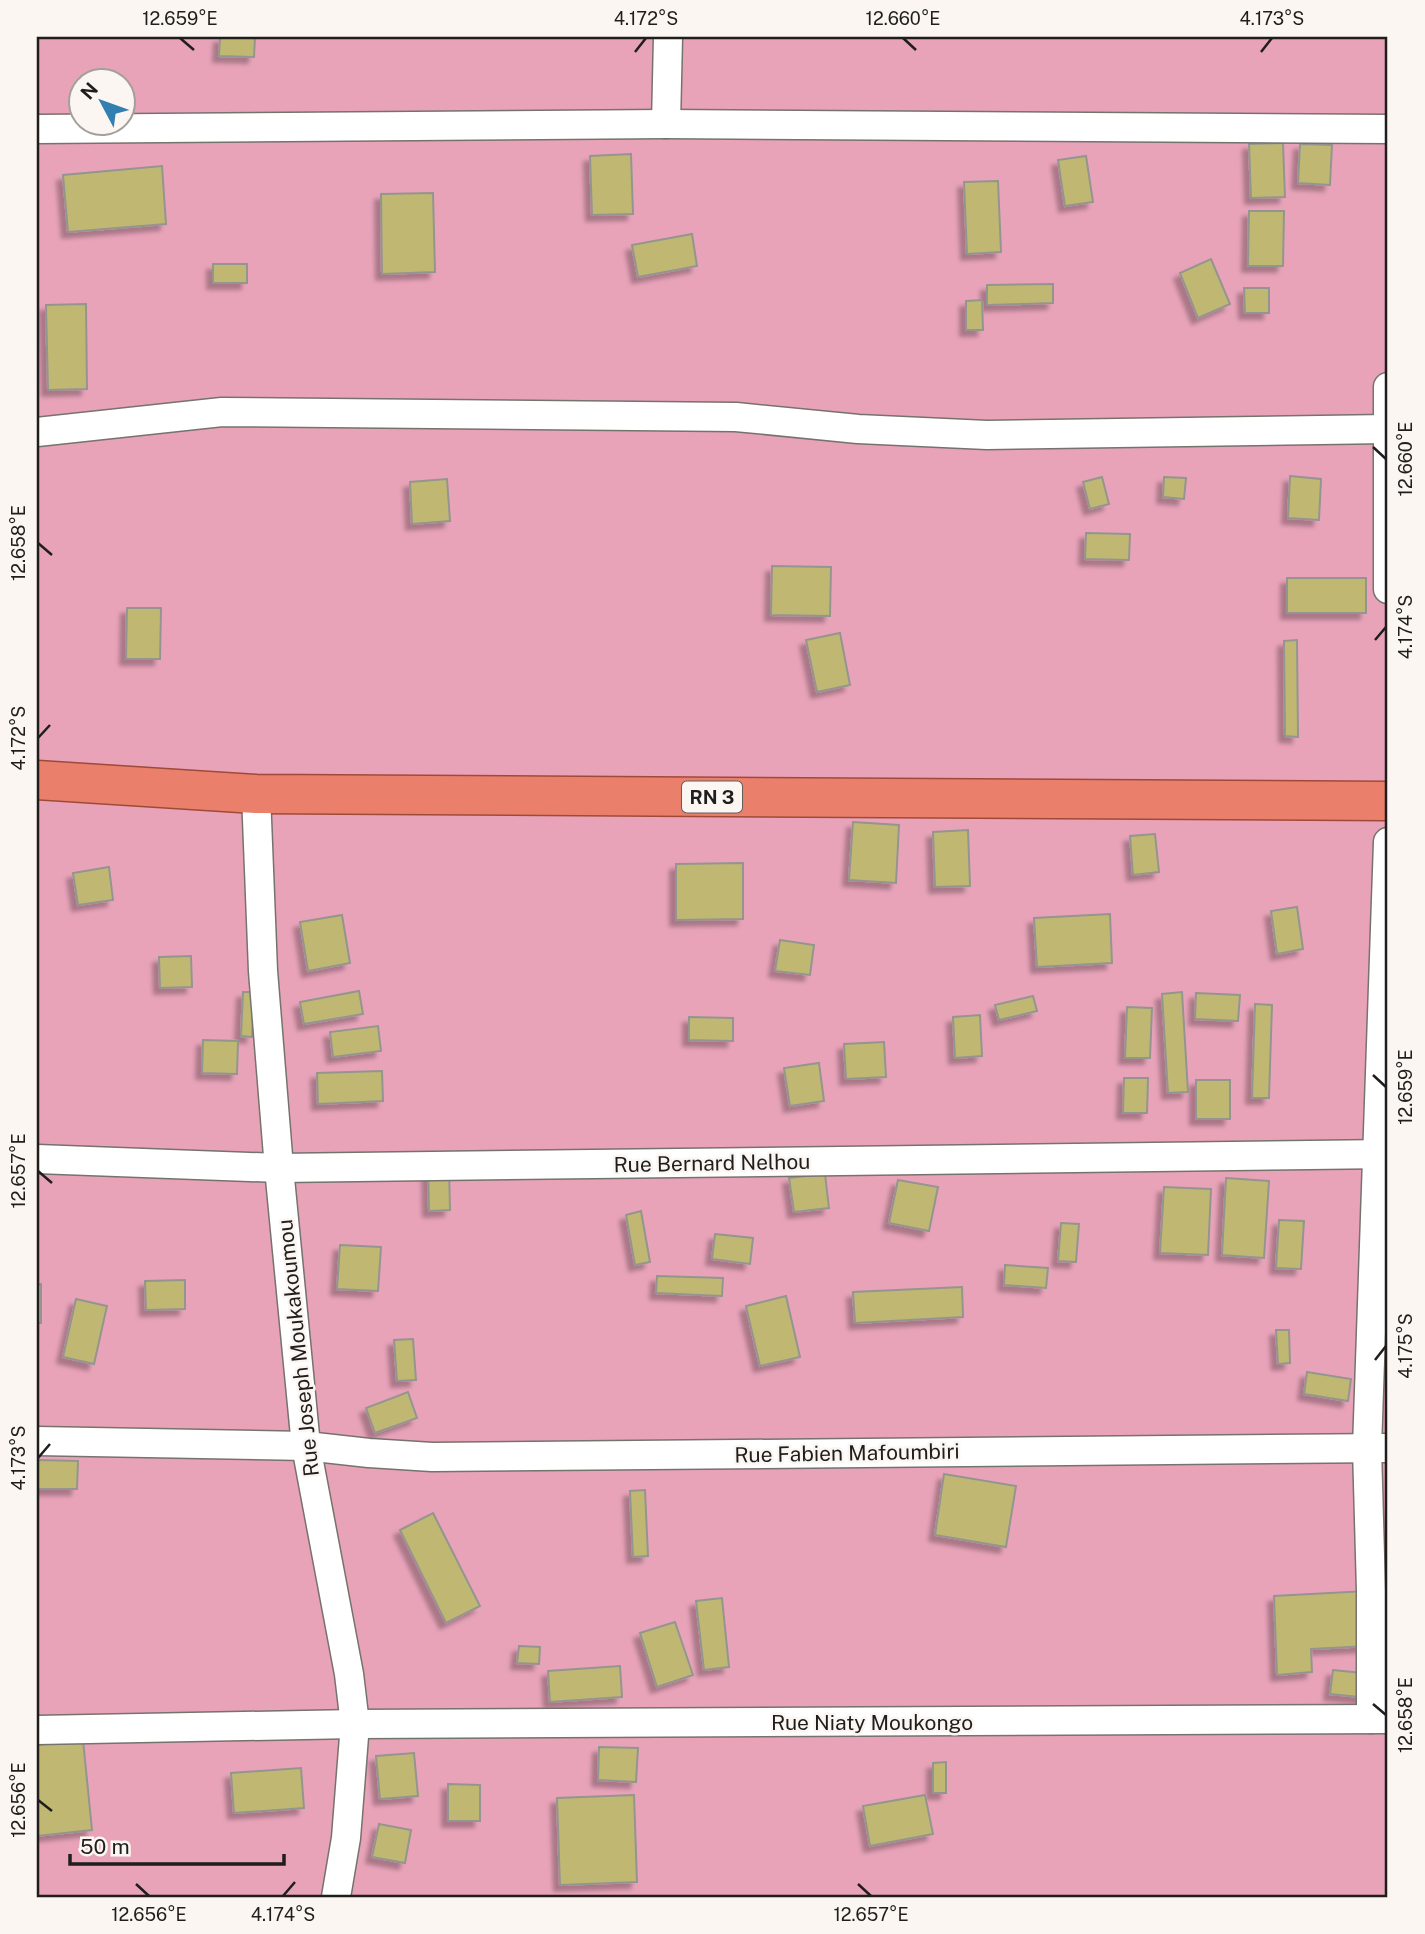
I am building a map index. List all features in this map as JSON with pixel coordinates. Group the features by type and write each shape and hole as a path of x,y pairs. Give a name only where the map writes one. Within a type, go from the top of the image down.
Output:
{"highway":[{"name":"RN 3","path":"37,780 256,794 1388,801"}],"street":[{"path":"666,124 668,37"},
{"path":"37,130 666,124 1388,129"},
{"path":"1388,387 1388,589"},
{"path":"37,432 222,412 736,417 858,429 987,435 1388,429"},
{"name":"Rue Joseph Moukakoumou","path":"256,794 263,971 306,1446 349,1674 355,1724 346,1838 336,1897"},
{"path":"1380,1719 1371,1591 1377,1448 1388,842"},
{"name":"Rue Bernard Nelhou","path":"37,1159 279,1168 1383,1154"},
{"name":"Rue Fabien Mafoumbiri","path":"37,1441 306,1446 432,1457 1377,1448"},
{"name":"Rue Niaty Moukongo","path":"37,1730 355,1724 1380,1719"}],"shaded area":[{"path":"37,37 1388,37 1388,1897 37,1897"}],"building":[{"path":"220,37 255,37 254,57 219,56"},
{"path":"1283,143 1285,197 1251,198 1249,144"},
{"path":"1300,144 1332,145 1330,185 1298,183"},
{"path":"631,154 633,214 592,215 590,156"},
{"path":"1086,156 1093,202 1065,206 1058,160"},
{"path":"162,166 166,224 68,232 63,175"},
{"path":"998,181 1001,252 967,254 964,182"},
{"path":"433,193 435,272 382,274 381,194"},
{"path":"1249,211 1284,211 1283,266 1248,266"},
{"path":"692,234 697,266 638,277 632,245"},
{"path":"1211,259 1230,304 1198,318 1180,273"},
{"path":"213,264 247,264 247,283 213,283"},
{"path":"1053,284 1053,303 987,305 987,285"},
{"path":"1244,288 1269,288 1269,313 1245,313"},
{"path":"982,300 983,330 966,330 966,301"},
{"path":"86,304 87,389 48,390 46,305"},
{"path":"1290,476 1321,479 1319,520 1288,518"},
{"path":"1102,477 1109,504 1090,509 1083,482"},
{"path":"1164,477 1186,478 1184,499 1163,497"},
{"path":"447,479 450,521 412,524 410,482"},
{"path":"1086,533 1130,534 1129,560 1085,559"},
{"path":"772,566 831,567 830,616 771,615"},
{"path":"1287,578 1366,578 1366,613 1287,613"},
{"path":"127,608 161,608 160,659 126,659"},
{"path":"840,633 850,685 817,692 806,640"},
{"path":"1297,640 1298,737 1285,736 1284,641"},
{"path":"853,822 899,825 896,883 849,880"},
{"path":"968,830 970,886 935,887 933,832"},
{"path":"1155,834 1159,872 1133,875 1130,836"},
{"path":"743,863 743,919 676,920 676,864"},
{"path":"109,867 113,900 78,905 73,873"},
{"path":"1297,907 1303,949 1277,954 1271,911"},
{"path":"1110,914 1112,963 1037,967 1034,918"},
{"path":"342,915 350,963 308,971 300,922"},
{"path":"780,940 814,945 810,975 775,971"},
{"path":"191,956 192,987 160,988 159,957"},
{"path":"359,991 363,1014 304,1024 300,1002"},
{"path":"243,992 254,992 252,1037 241,1036"},
{"path":"1182,992 1188,1092 1168,1093 1162,994"},
{"path":"1196,993 1240,995 1238,1021 1195,1019"},
{"path":"1033,996 1037,1011 999,1020 995,1005"},
{"path":"1255,1004 1272,1005 1269,1098 1252,1098"},
{"path":"1127,1007 1152,1008 1150,1058 1125,1058"},
{"path":"980,1015 982,1056 955,1058 953,1017"},
{"path":"689,1017 733,1018 733,1041 689,1040"},
{"path":"378,1026 381,1051 333,1057 330,1032"},
{"path":"203,1040 238,1041 237,1074 202,1073"},
{"path":"884,1042 886,1077 846,1079 844,1044"},
{"path":"819,1063 824,1101 790,1106 784,1068"},
{"path":"382,1071 383,1101 318,1104 317,1073"},
{"path":"1124,1078 1148,1078 1147,1113 1123,1113"},
{"path":"1196,1080 1230,1080 1230,1119 1196,1119"},
{"path":"449,1167 450,1210 429,1211 428,1168"},
{"path":"825,1174 829,1208 794,1212 789,1178"},
{"path":"1226,1178 1269,1181 1264,1258 1222,1255"},
{"path":"898,1180 938,1187 929,1231 889,1223"},
{"path":"1164,1187 1211,1189 1208,1255 1160,1253"},
{"path":"641,1211 650,1262 635,1265 626,1215"},
{"path":"1279,1220 1304,1221 1301,1269 1276,1268"},
{"path":"1061,1223 1079,1224 1076,1262 1058,1261"},
{"path":"715,1234 753,1238 750,1264 712,1259"},
{"path":"340,1245 381,1247 378,1291 337,1289"},
{"path":"1005,1265 1048,1268 1046,1288 1004,1285"},
{"path":"657,1276 723,1278 722,1296 656,1293"},
{"path":"185,1280 185,1309 146,1310 145,1281"},
{"path":"41,1284 41,1323 37,1323 37,1285"},
{"path":"962,1287 963,1317 855,1323 853,1292"},
{"path":"786,1296 800,1357 760,1366 746,1306"},
{"path":"76,1299 107,1306 94,1364 63,1357"},
{"path":"1276,1330 1289,1330 1290,1363 1278,1364"},
{"path":"413,1339 416,1380 397,1381 394,1340"},
{"path":"1307,1372 1351,1379 1348,1401 1304,1394"},
{"path":"408,1392 417,1418 375,1433 366,1408"},
{"path":"37,1460 78,1461 77,1489 37,1489"},
{"path":"944,1474 1016,1486 1006,1547 935,1535"},
{"path":"645,1490 648,1556 633,1557 630,1491"},
{"path":"433,1513 480,1606 446,1623 400,1530"},
{"path":"1367,1591 1370,1646 1311,1649 1312,1672 1277,1675 1274,1596"},
{"path":"722,1598 729,1667 704,1670 696,1601"},
{"path":"675,1622 693,1675 657,1687 640,1633"},
{"path":"519,1646 540,1647 539,1664 517,1663"},
{"path":"620,1666 622,1697 550,1702 548,1671"},
{"path":"1333,1670 1372,1674 1370,1698 1330,1694"},
{"path":"83,1740 92,1830 37,1836 37,1745"},
{"path":"599,1747 638,1748 636,1782 598,1780"},
{"path":"414,1753 418,1796 380,1799 376,1756"},
{"path":"946,1762 946,1793 933,1793 933,1763"},
{"path":"301,1768 304,1808 234,1813 231,1773"},
{"path":"448,1784 480,1785 480,1821 448,1821"},
{"path":"634,1795 637,1882 560,1885 557,1798"},
{"path":"925,1795 933,1834 870,1846 863,1806"},
{"path":"379,1824 411,1830 405,1863 372,1857"}]}
